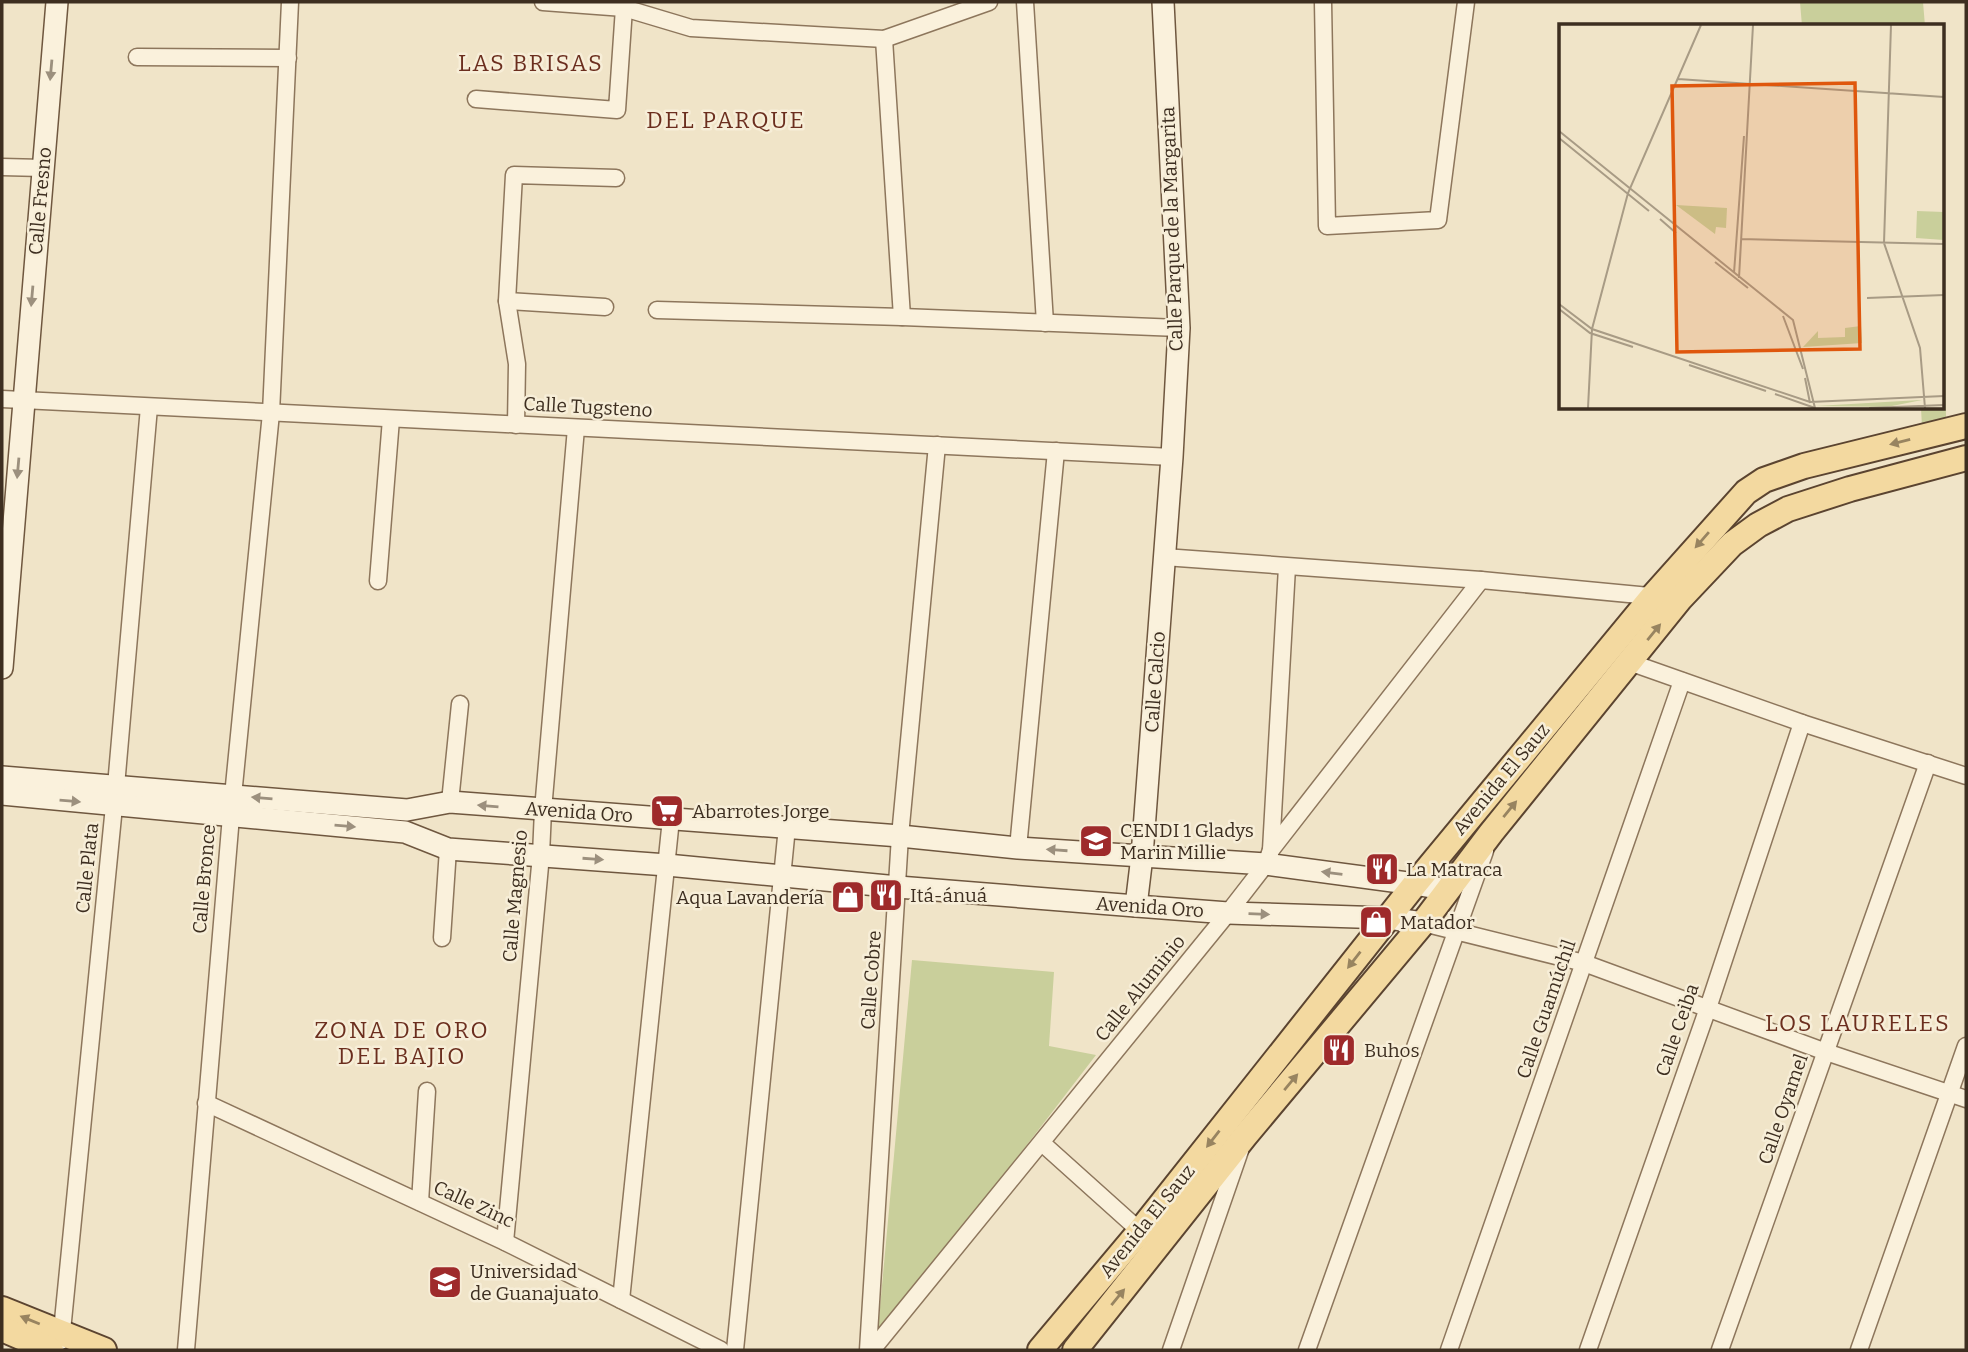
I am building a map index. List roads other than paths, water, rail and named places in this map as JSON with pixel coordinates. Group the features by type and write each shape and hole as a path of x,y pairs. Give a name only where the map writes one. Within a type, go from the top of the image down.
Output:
{"main road":[{"name":"Calle Fresno","path":"2,668 57,2"},
{"name":"Calle Parque de la Margarita","path":"1163,2 1179,328 1172,457"},
{"name":"Avenida El Sauz","path":"1040,1350 1140,1231 1415,884 1653,596 1746,492 1764,480 1804,466 1966,426"},
{"name":"Calle Calcio","path":"1136,906 1172,457"},
{"name":"Avenida El Sauz","path":"1075,1350 1245,1136 1423,923 1491,833 1680,599 1732,544 1758,525 1788,509 1850,489 1966,458"},
{"name":"Avenida Oro","path":"2,777 115,796"},
{"name":"Avenida Oro","path":"2,794 115,796 232,805 407,810 450,802 900,836 1018,848 1142,856 1268,857 1448,890"},
{"name":"Avenida Oro","path":"232,805 405,832 448,849 1227,913 1388,918 1423,923"},
{"path":"2,1309 57,1345"},
{"path":"2,1329 57,1345 104,1350"}],"street":[{"name":"Calle Bronce","path":"186,1350 232,805 271,413 290,2"},
{"path":"543,2 624,8 691,28 884,39 989,2"},
{"path":"1025,2 1045,323"},
{"path":"1323,2 1327,226 1438,220 1466,2"},
{"path":"476,99 617,110 624,8"},
{"path":"884,39 902,317"},
{"path":"136,57 288,58"},
{"path":"2,167 43,169"},
{"path":"516,425 517,363 508,301 514,175 615,178"},
{"path":"508,301 605,307"},
{"path":"657,310 1179,328"},
{"name":"Calle Tugsteno","path":"2,399 1172,457"},
{"name":"Calle Plata","path":"57,1345 115,796 149,407"},
{"path":"378,580 391,419"},
{"name":"Calle Magnesio","path":"505,1242 541,855 576,428"},
{"name":"Calle Cobre","path":"870,1350 900,836 937,445"},
{"path":"1018,848 1056,451"},
{"path":"1164,557 1481,580 1680,599"},
{"path":"1268,857 1287,567"},
{"name":"Calle Aluminio","path":"870,1350 1042,1143 1227,913 1481,580"},
{"path":"1629,662 1802,723 1966,776"},
{"name":"Calle Guamúchil","path":"1449,1350 1682,681"},
{"path":"450,802 460,704"},
{"name":"Calle Ceiba","path":"1588,1350 1707,1008 1802,723"},
{"name":"Calle Oyamel","path":"1720,1350 1928,764"},
{"path":"621,1300 671,819"},
{"path":"735,1350 787,827"},
{"path":"1307,1350 1491,833"},
{"path":"442,938 448,849"},
{"path":"1423,923 1584,963 1826,1052 1966,1099"},
{"path":"1859,1350 1966,1046"},
{"path":"419,1202 426,1091"},
{"name":"Calle Zinc","path":"206,1103 505,1242 721,1350"},
{"path":"1171,1350 1245,1136"},
{"path":"1042,1143 1140,1231"}],"place":[{"name":"Abarrotes Jorge","path":"667,811"},
{"name":"CENDI 1 Gladys Marin Millie","path":"1096,841"},
{"name":"La Matraca","path":"1382,869"},
{"name":"Itá-ánuá","path":"886,895"},
{"name":"Aqua Lavandería","path":"848,897"},
{"name":"Matador","path":"1376,922"},
{"name":"Buhos","path":"1339,1050"},
{"name":"Universidad de Guanajuato","path":"445,1282"}],"district":[{"name":"LAS BRISAS","path":"531,63"},
{"name":"DEL PARQUE","path":"726,120"},
{"name":"LOS LAURELES","path":"1858,1023"},
{"name":"ZONA DE ORO DEL BAJIO","path":"402,1043"}]}
